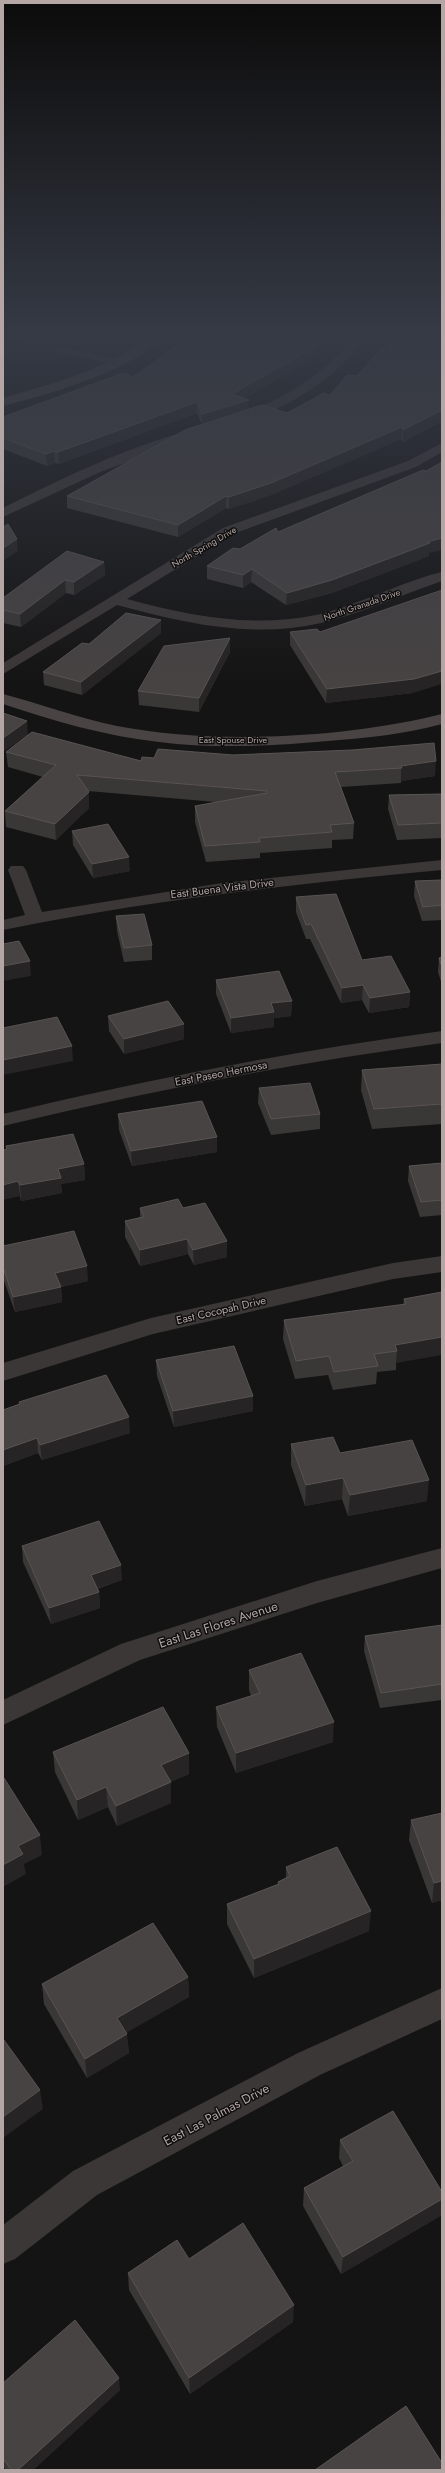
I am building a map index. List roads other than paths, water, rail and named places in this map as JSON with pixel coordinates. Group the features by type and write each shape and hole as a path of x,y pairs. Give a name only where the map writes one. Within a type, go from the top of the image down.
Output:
{"main road":[{"name":"East Spouse Drive","path":"3,699 64,718 135,734 210,741 297,739 370,733 442,719"}],"street":[{"path":"3,513 70,479 141,451"},
{"name":"North Spring Drive","path":"3,669 228,531 412,464 434,451"},
{"name":"North Granada Drive","path":"114,600 170,614 222,624 269,626 319,619 442,576"},
{"name":"East Buena Vista Drive","path":"3,925 144,898 332,874 442,865"},
{"path":"17,870 35,918"},
{"name":"East Paseo Hermosa","path":"3,1120 116,1093 325,1053 442,1037"},
{"name":"East Cocopah Drive","path":"3,1372 151,1326 393,1271 442,1264"},
{"name":"East Las Flores Avenue","path":"3,1713 131,1652 317,1592 442,1558"},
{"name":"East Las Palmas Drive","path":"3,2248 85,2184 308,2064 442,2003"}]}
